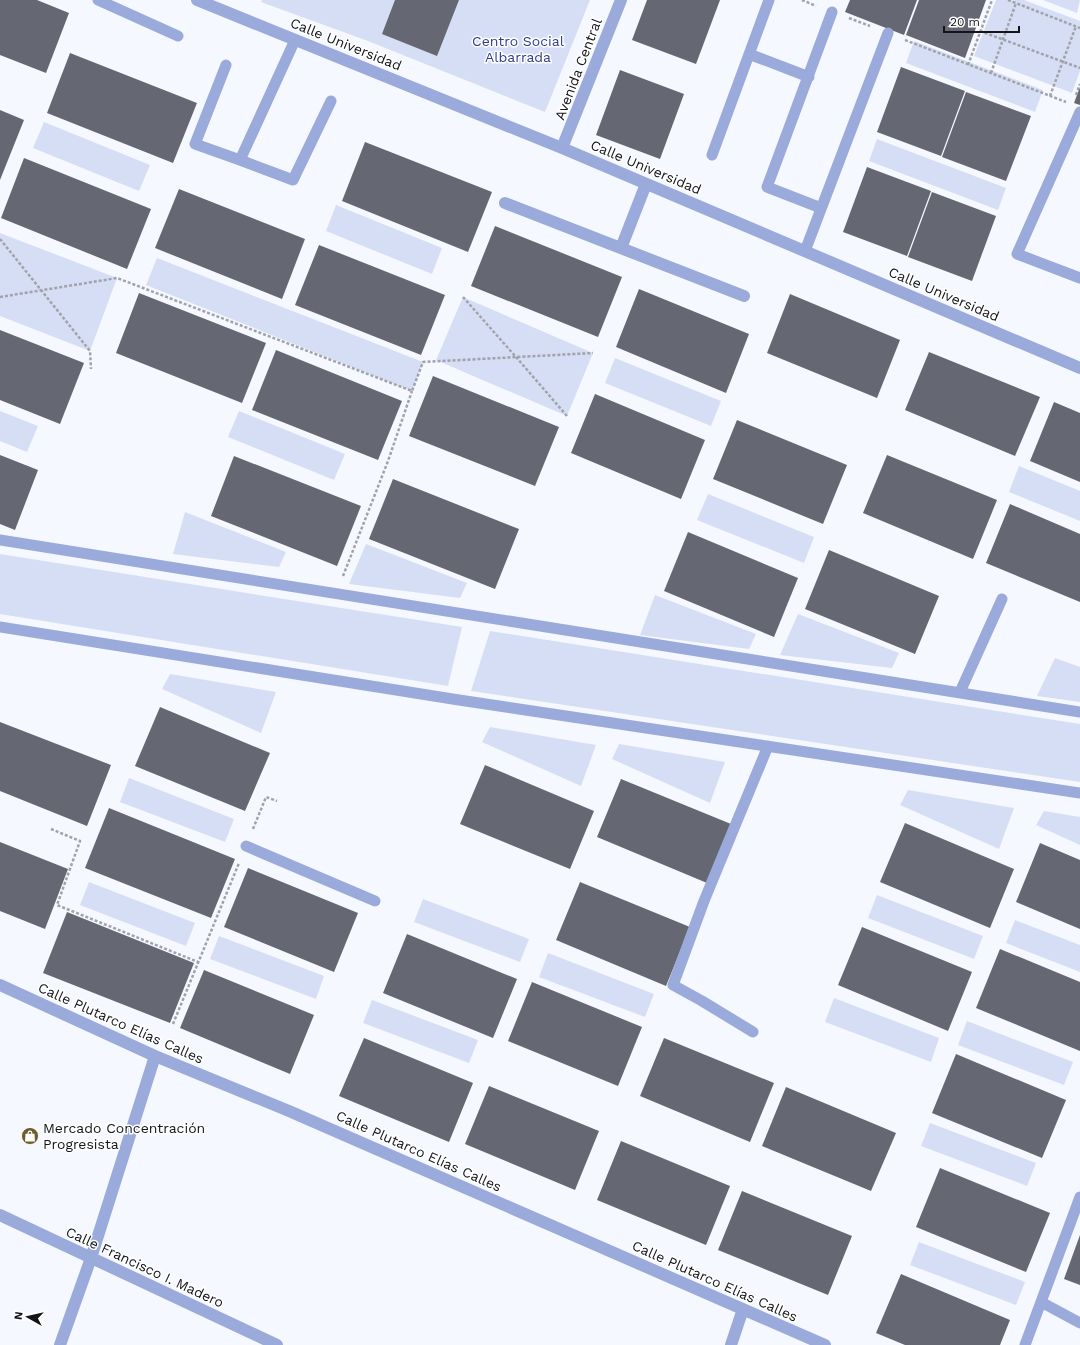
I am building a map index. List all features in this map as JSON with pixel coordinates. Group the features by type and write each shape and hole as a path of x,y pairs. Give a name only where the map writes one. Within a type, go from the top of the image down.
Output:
{"street":[{"name":"Calle Universidad","path":"197,0 562,148 1080,368"},
{"name":"Avenida Central","path":"562,148 621,0"},
{"path":"621,248 646,184"},
{"path":"505,203 744,296"},
{"name":"Calle Plutarco Elías Calles","path":"0,985 155,1056 289,1111 825,1345"},
{"path":"60,1345 91,1258 155,1056"},
{"name":"Calle Francisco I. Madero","path":"0,1215 277,1345"},
{"path":"731,1345 743,1309"}],"lane":[{"path":"98,0 178,36"},
{"path":"712,155 769,0"},
{"path":"822,208 767,187 832,12"},
{"path":"805,251 888,33"},
{"path":"240,160 295,40"},
{"path":"750,54 809,77"},
{"path":"226,65 195,144 293,180 331,102"},
{"path":"1076,108 1017,254 1079,276"},
{"path":"0,540 1080,712"},
{"path":"960,692 1002,599"},
{"path":"0,627 467,701 1080,792"},
{"path":"753,1032 673,985 704,901 768,746"},
{"path":"246,846 375,901"},
{"path":"1025,1345 1080,1197"},
{"path":"1041,1302 1080,1323"}],"path":[{"path":"802,0 1050,96 1076,108"},
{"path":"968,65 992,0"},
{"path":"1008,0 1080,28"},
{"path":"991,73 1016,3"},
{"path":"1050,96 1076,26"},
{"path":"980,31 1080,68"},
{"path":"0,239 90,351 91,369"},
{"path":"0,297 117,278 412,391"},
{"path":"463,297 567,416"},
{"path":"336,593 388,461 423,362 593,352"},
{"path":"173,1024 266,797 277,801"},
{"path":"51,829 80,841 57,905 198,962"}],"green space":[{"name":"Centro Social Albarrada","path":"262,0 590,0 545,112 368,41 261,2"},
{"path":"996,0 1024,0 1080,21 1080,71 1072,93 974,56"},
{"path":"1043,0 1080,0 1077,13"},
{"path":"914,41 1043,90 1035,112 906,63"},
{"path":"44,122 150,165 139,191 33,148"},
{"path":"877,139 1006,188 998,210 869,161"},
{"path":"336,205 442,248 432,274 326,231"},
{"path":"0,233 117,278 90,351 0,316"},
{"path":"157,258 423,362 412,391 146,285"},
{"path":"463,297 593,353 567,416 436,360"},
{"path":"615,358 721,401 711,426 605,383"},
{"path":"0,411 38,426 27,452 0,441"},
{"path":"239,411 345,454 334,480 228,437"},
{"path":"1019,466 1080,491 1080,521 1009,492"},
{"path":"708,494 814,537 804,563 697,520"},
{"path":"185,512 286,552 279,567 173,554"},
{"path":"366,544 467,583 460,598 349,584"},
{"path":"0,554 462,627 448,686 0,614"},
{"path":"655,595 756,634 749,649 640,635"},
{"path":"798,614 899,653 892,668 780,655"},
{"path":"490,631 1080,724 1080,782 471,691"},
{"path":"1055,658 1080,667 1080,702 1037,696"},
{"path":"170,674 276,692 261,733 162,689"},
{"path":"490,727 596,745 581,786 482,742"},
{"path":"619,744 725,762 710,803 612,759"},
{"path":"129,778 234,819 225,842 120,802"},
{"path":"908,790 1014,808 999,849 900,805"},
{"path":"1044,811 1080,817 1080,845 1036,825"},
{"path":"89,882 195,923 186,946 80,905"},
{"path":"877,895 983,936 974,959 868,918"},
{"path":"423,899 529,939 520,962 414,922"},
{"path":"1015,920 1080,945 1080,972 1006,943"},
{"path":"219,936 324,976 316,999 210,959"},
{"path":"548,953 654,994 645,1017 539,977"},
{"path":"834,998 939,1038 931,1062 825,1022"},
{"path":"372,1000 478,1040 469,1063 363,1023"},
{"path":"967,1021 1073,1062 1064,1085 958,1045"},
{"path":"930,1123 1036,1163 1027,1186 921,1146"},
{"path":"919,1242 1025,1282 1016,1305 910,1265"}],"building":[{"path":"0,0 37,0 69,13 46,73 0,55"},
{"path":"395,0 459,0 437,56 382,34"},
{"path":"647,0 720,0 696,64 632,40"},
{"path":"850,0 917,0 904,35 845,12"},
{"path":"919,0 986,0 965,58 906,35"},
{"path":"70,53 197,103 173,163 47,113"},
{"path":"901,67 965,91 941,156 877,132"},
{"path":"620,70 684,94 660,159 596,135"},
{"path":"1080,87 1080,105 1074,103"},
{"path":"966,92 1031,116 1006,181 942,157"},
{"path":"0,110 24,120 0,180"},
{"path":"365,142 492,192 468,252 342,201"},
{"path":"24,158 151,209 127,269 1,218"},
{"path":"867,167 931,191 907,256 843,232"},
{"path":"179,189 305,239 282,299 155,248"},
{"path":"932,192 996,216 972,281 908,257"},
{"path":"495,226 622,277 598,337 471,286"},
{"path":"319,245 445,295 421,355 295,305"},
{"path":"639,289 749,334 726,393 616,347"},
{"path":"139,293 266,343 242,403 116,353"},
{"path":"790,294 900,340 877,398 767,353"},
{"path":"0,330 84,363 60,424 0,400"},
{"path":"276,350 402,401 378,460 252,410"},
{"path":"929,352 1040,397 1015,456 905,410"},
{"path":"433,376 559,427 535,486 409,436"},
{"path":"595,394 705,440 681,499 571,453"},
{"path":"1054,402 1080,413 1080,482 1030,461"},
{"path":"737,420 847,465 823,524 713,479"},
{"path":"0,455 38,470 15,530 0,524"},
{"path":"887,455 997,500 973,559 863,513"},
{"path":"234,456 361,506 337,566 211,516"},
{"path":"393,479 519,529 495,589 369,539"},
{"path":"1010,504 1080,534 1080,602 986,563"},
{"path":"688,532 798,578 774,637 664,591"},
{"path":"829,550 939,596 915,654 805,609"},
{"path":"160,707 270,753 245,811 135,766"},
{"path":"0,722 111,765 87,826 0,791"},
{"path":"485,765 594,811 570,869 460,824"},
{"path":"621,779 731,824 707,883 597,837"},
{"path":"109,808 235,859 211,918 85,868"},
{"path":"905,823 1014,869 990,928 880,882"},
{"path":"0,842 68,869 45,929 0,911"},
{"path":"1040,843 1080,860 1080,929 1016,902"},
{"path":"248,868 358,913 334,972 224,927"},
{"path":"580,882 690,927 666,986 556,940"},
{"path":"67,912 194,963 170,1023 43,973"},
{"path":"862,927 972,972 948,1031 838,985"},
{"path":"407,934 517,979 493,1038 383,993"},
{"path":"1000,949 1080,982 1080,1051 976,1008"},
{"path":"204,970 314,1015 290,1074 180,1028"},
{"path":"532,982 642,1027 618,1086 508,1041"},
{"path":"364,1038 473,1083 449,1142 339,1096"},
{"path":"664,1038 774,1083 750,1142 640,1096"},
{"path":"956,1054 1066,1100 1042,1158 932,1113"},
{"path":"489,1086 599,1131 575,1190 465,1144"},
{"path":"786,1087 896,1133 871,1191 762,1146"},
{"path":"621,1141 730,1186 706,1245 597,1200"},
{"path":"940,1168 1050,1213 1026,1272 916,1227"},
{"path":"742,1191 852,1236 828,1295 718,1250"},
{"path":"1080,1235 1080,1285 1064,1279"},
{"path":"901,1274 1010,1320 1000,1345 905,1345 876,1333"}],"place":[{"name":"Mercado Concentración Progresista","path":"30,1136"}]}
